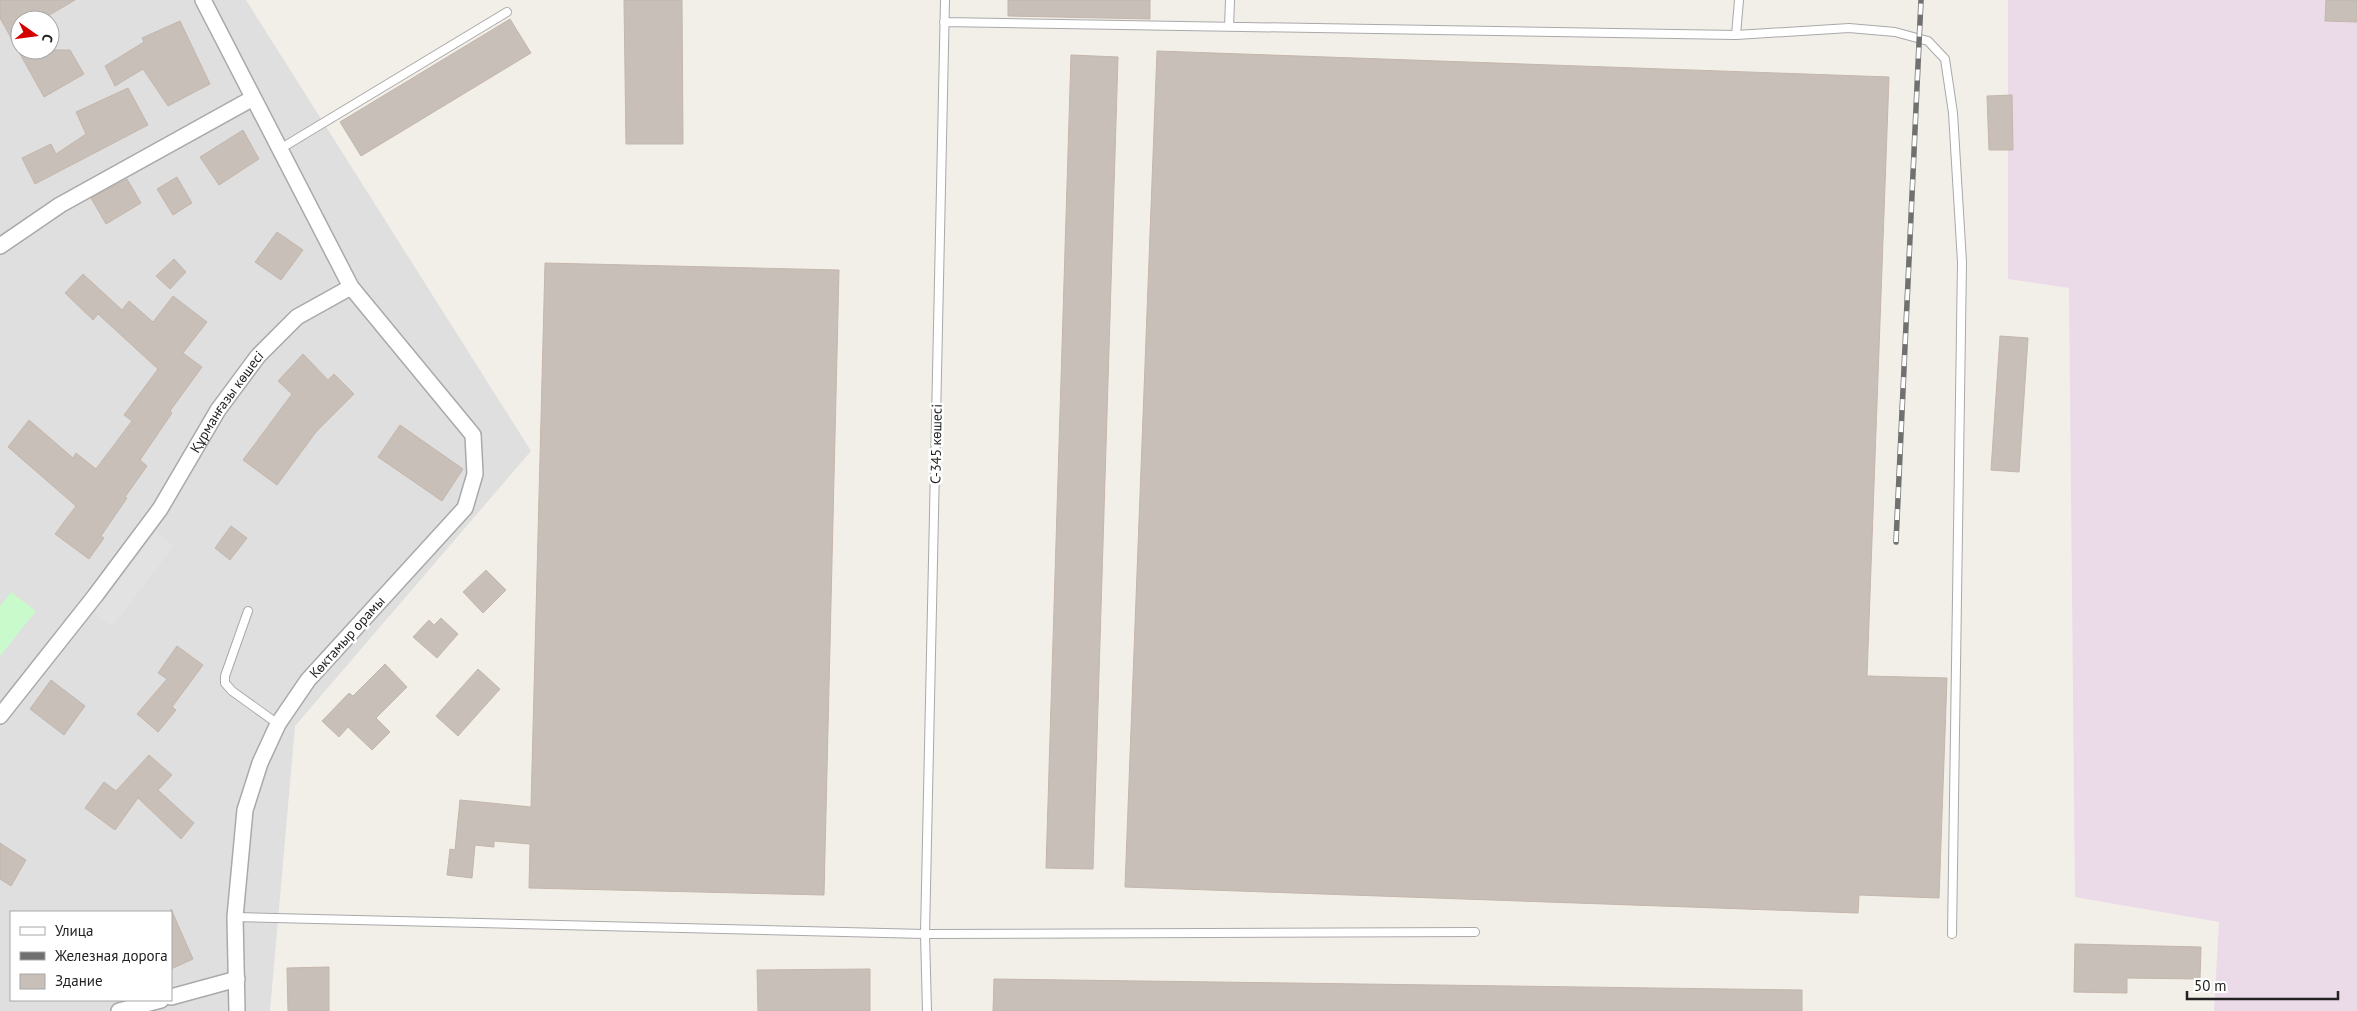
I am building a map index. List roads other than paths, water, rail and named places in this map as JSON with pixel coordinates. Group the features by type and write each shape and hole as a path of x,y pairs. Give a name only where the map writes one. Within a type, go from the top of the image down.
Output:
{"street":[{"path":"203,0 351,287"},
{"path":"0,246 60,205 253,98"},
{"name":"Құрманғазы көшесі","path":"0,716 95,596 160,508 218,410 258,356 297,317 351,287"},
{"name":"Көктамыр орамы","path":"237,1011 235,917 245,810 260,763 278,724 308,680 465,508 475,474 473,435 351,287"},
{"path":"172,997 237,979"},
{"path":"119,1011 157,1001"}],"lane":[{"name":"С-345 көшесі","path":"927,1011 925,934 945,0"},
{"path":"1229,27 1230,0"},
{"path":"1736,35 1739,0"},
{"path":"280,149 507,12"},
{"path":"944,22 1736,35 1849,28 1894,32 1928,41 1945,59 1953,113 1962,262 1952,934"},
{"path":"248,611 225,676 225,683 232,691 278,724"},
{"path":"235,917 925,934 1475,932"}],"railway":[{"path":"1896,542 1921,0"}]}
